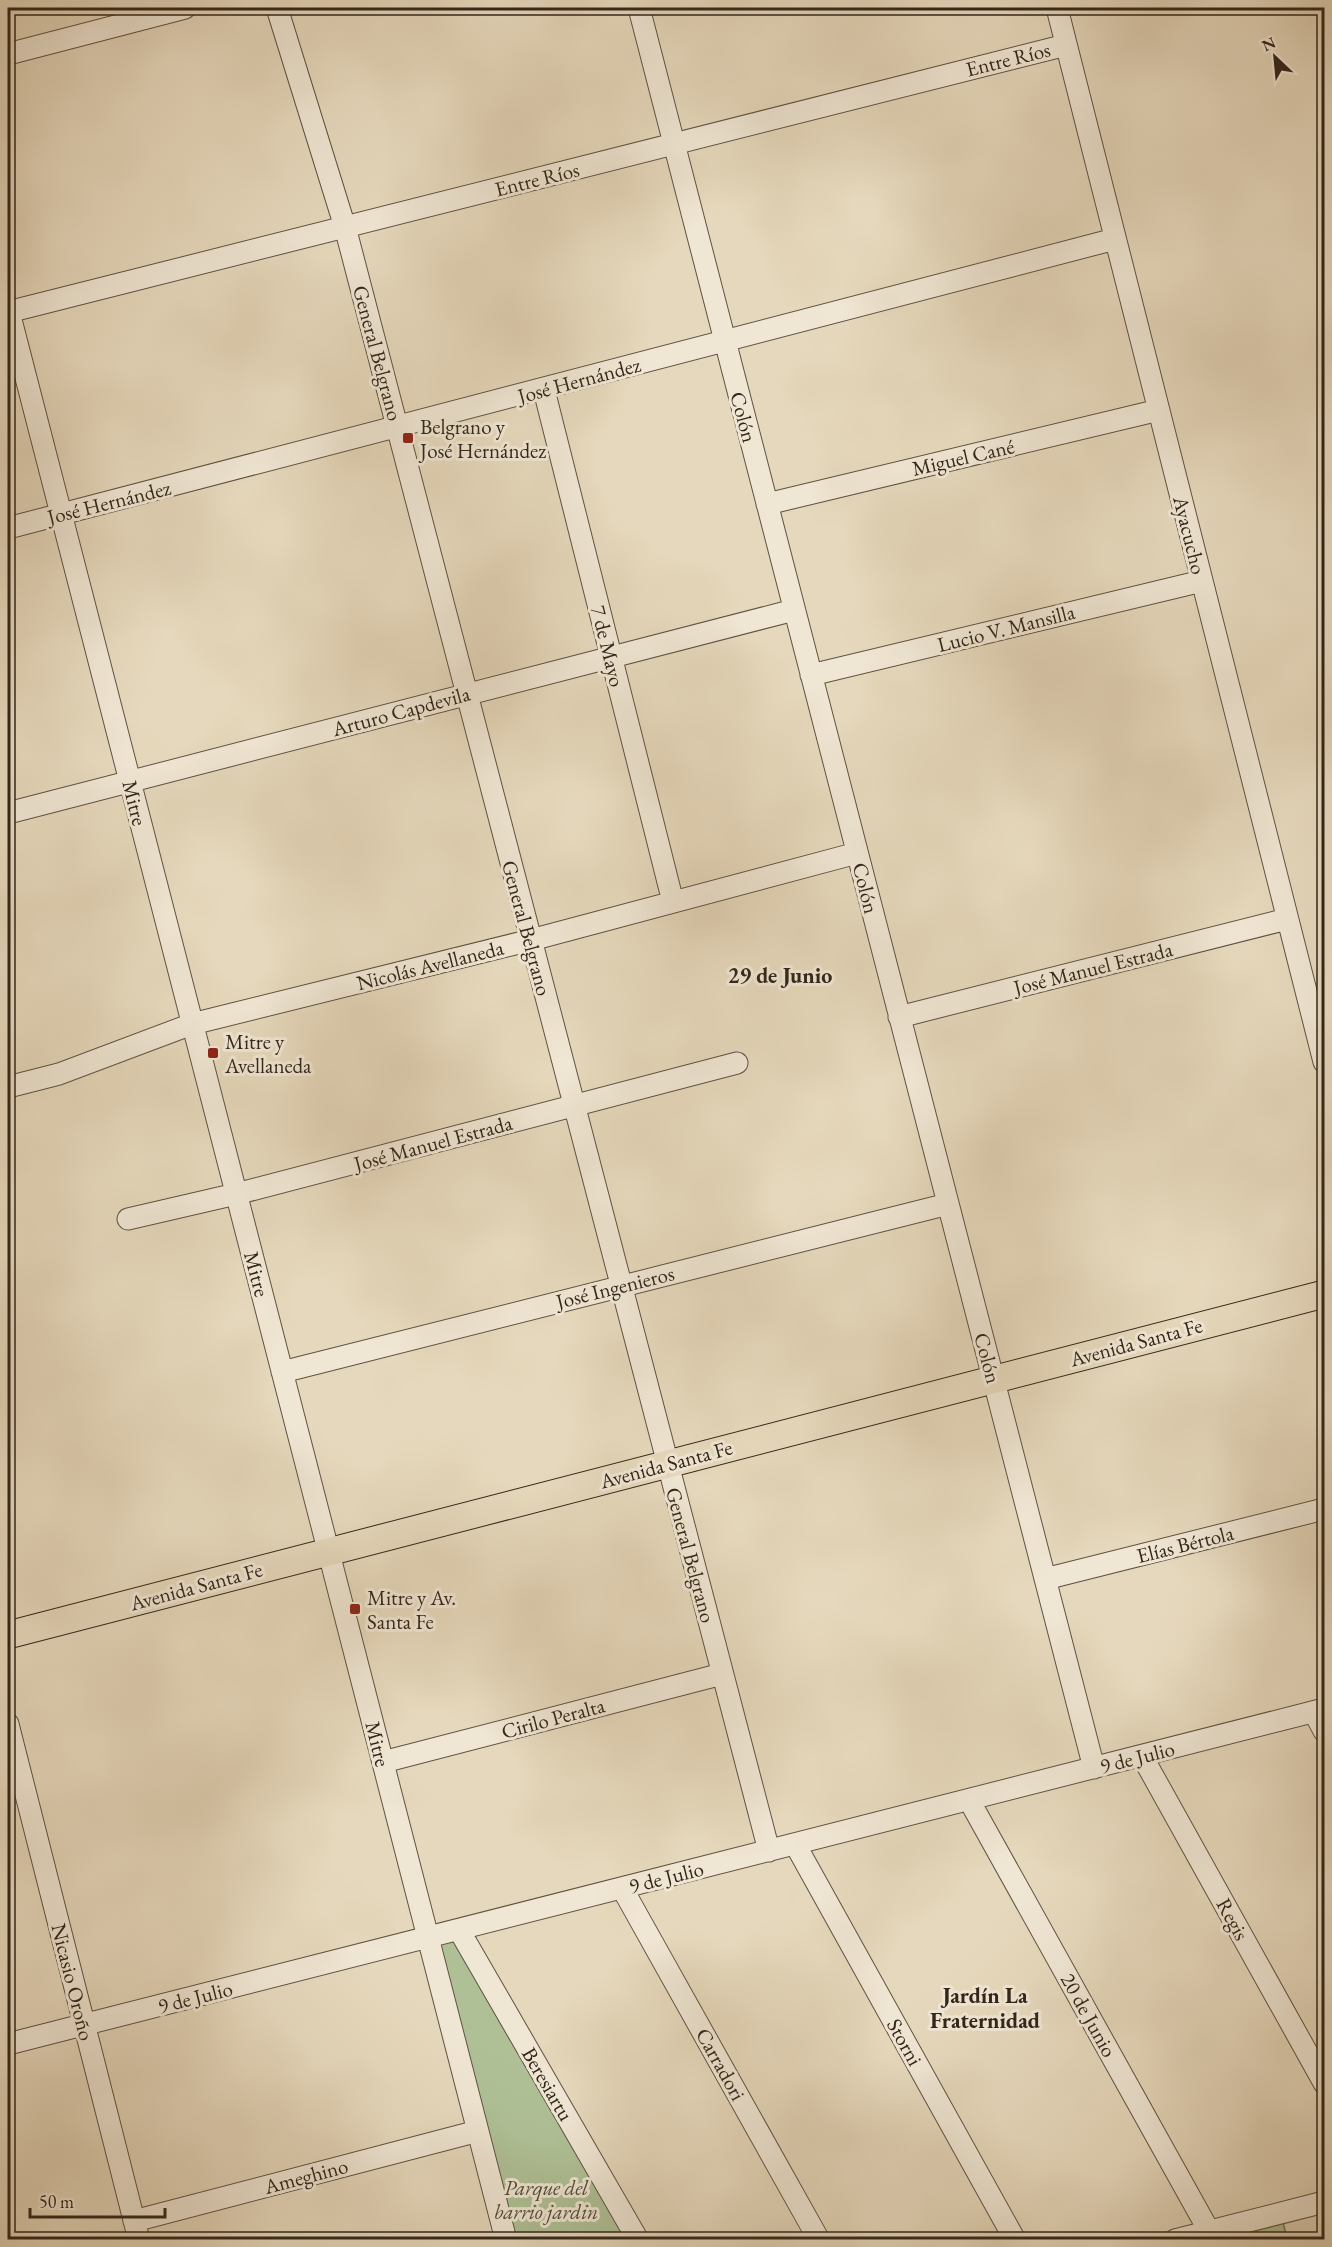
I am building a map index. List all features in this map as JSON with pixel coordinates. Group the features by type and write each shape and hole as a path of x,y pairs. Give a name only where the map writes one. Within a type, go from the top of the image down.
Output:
{"main road":[{"name":"Avenida Santa Fe","path":"8,1635 1324,1294"}],"street":[{"path":"8,54 185,8"},
{"name":"General Belgrano","path":"277,8 345,227 769,1851"},
{"name":"Colón","path":"639,8 1094,1768"},
{"name":"Ayacucho","path":"1057,8 1324,1062"},
{"name":"Entre Ríos","path":"8,311 1066,45"},
{"name":"José Hernández","path":"8,528 1116,239"},
{"name":"Mitre","path":"8,311 506,2240"},
{"name":"7 de Mayo","path":"544,390 673,902"},
{"name":"Miguel Cané","path":"767,504 1158,410"},
{"name":"Lucio V. Mansilla","path":"811,675 1202,581"},
{"name":"Arturo Capdevila","path":"8,813 794,610"},
{"name":"Nicolás Avellaneda","path":"8,1087 59,1074 192,1024 531,940 857,853"},
{"name":"José Manuel Estrada","path":"899,1017 1287,919"},
{"name":"José Manuel Estrada","path":"128,1219 236,1194 737,1063"},
{"name":"José Ingenieros","path":"282,1372 948,1204"},
{"name":"Elías Bértola","path":"1045,1579 1324,1509"},
{"name":"Cirilo Peralta","path":"383,1762 722,1674"},
{"path":"1319,1710 1324,1731"},
{"name":"9 de Julio","path":"8,2044 1319,1710"},
{"name":"Nicasio Oroño","path":"8,1724 137,2230"},
{"name":"Regis","path":"1142,1756 1324,2083"},
{"name":"20 de Junio","path":"969,1800 1209,2231"},
{"name":"Storni","path":"795,1844 1015,2240"},
{"name":"Carradori","path":"622,1888 819,2240"},
{"name":"Beresiartu","path":"459,1930 638,2240"},
{"name":"Ameghino","path":"137,2230 478,2131"},
{"path":"1175,2240 1324,2202"}],"green space":[{"name":"Parque del barrio jardin","path":"459,1930 638,2239 506,2239 428,1937"},
{"path":"1281,2213 1287,2239 1175,2240"}],"place":[{"name":"Belgrano y José Hernández","path":"408,438"},
{"name":"Mitre y Avellaneda","path":"213,1053"},
{"name":"Mitre y Av. Santa Fe","path":"355,1609"}],"district":[{"name":"29 de Junio","path":"780,975"},
{"name":"Jardín La Fraternidad","path":"985,2008"}]}
